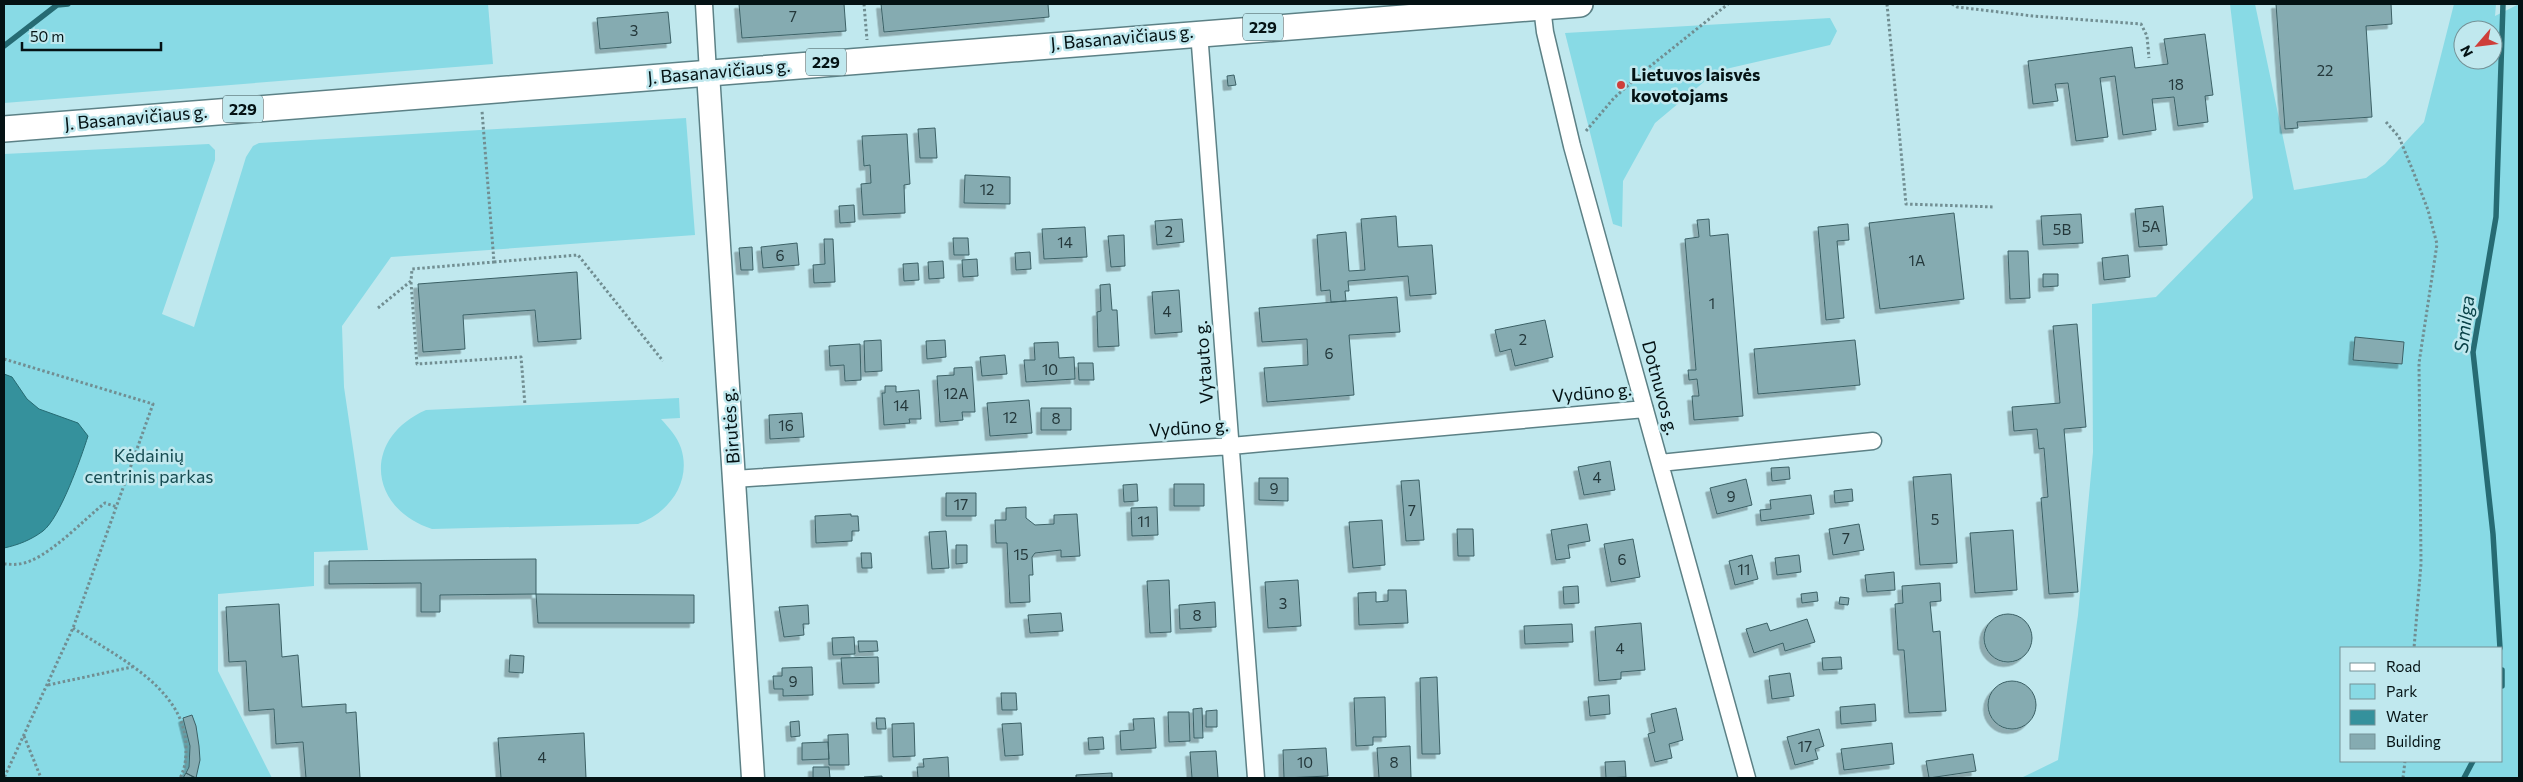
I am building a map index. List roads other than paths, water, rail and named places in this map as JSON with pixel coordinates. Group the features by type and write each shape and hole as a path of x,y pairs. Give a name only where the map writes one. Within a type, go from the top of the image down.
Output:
{"main road":[{"name":"J. Basanavičiaus g.","path":"5,129 708,73 868,58 1493,7 1542,7 1580,4"}],"street":[{"path":"704,4 708,73"},
{"name":"Dotnuvos g.","path":"1542,7 1545,32 1572,146 1747,778"},
{"name":"Vytauto g.","path":"1199,32 1256,778"},
{"name":"Birutės g.","path":"708,73 754,778"},
{"name":"Vydūno g.","path":"734,479 1231,446 1645,409"},
{"path":"1660,463 1873,440"}],"water":[{"path":"4,374 12,377 27,399 39,409 78,423 88,436 63,501 50,524 29,540 4,548"}],"waterway":[{"path":"4,46 57,5 68,4"},
{"name":"Smilga","path":"2500,647 2493,534 2473,352 2496,217 2503,4"},
{"name":"Smilga","path":"2464,778 2472,762"}],"place":[{"name":"Lietuvos laisvės kovotojams","path":"1621,85"}],"park label":[{"name":"Kėdainių centrinis parkas","path":"149,466"}]}
